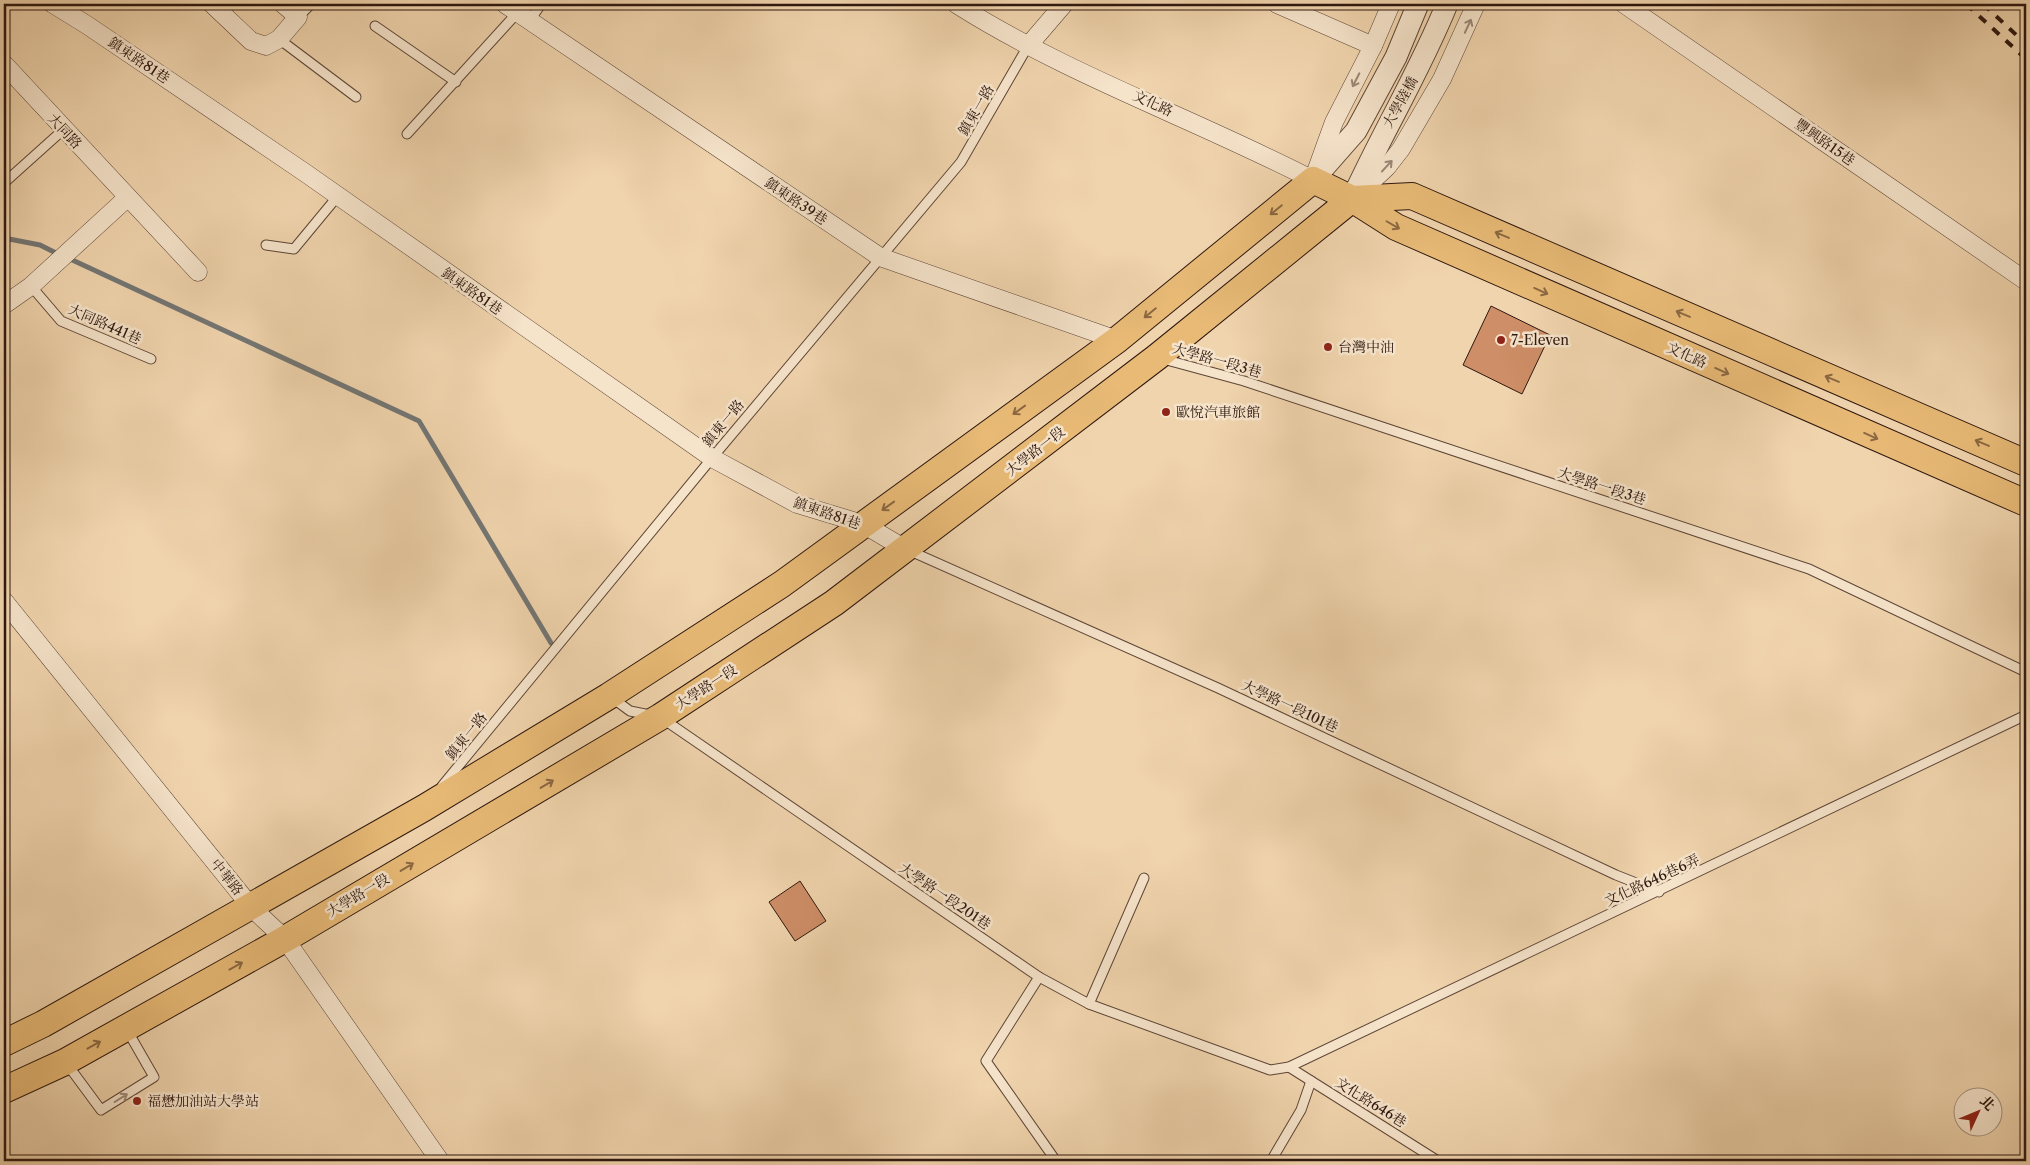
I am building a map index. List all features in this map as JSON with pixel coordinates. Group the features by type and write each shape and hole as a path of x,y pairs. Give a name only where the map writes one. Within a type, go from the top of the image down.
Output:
{"main road":[{"name":"文化路","path":"1313,180 1352,199 1396,227 2026,503"},
{"path":"4,1043 43,1024 252,908 424,808 609,696 782,584 1117,340 1313,180"},
{"name":"文化路","path":"1352,199 1412,196 2026,463"},
{"name":"大學路一段","path":"4,1090 65,1062 285,939 660,718 834,603 907,550 1157,357 1352,199"}],"street":[{"name":"鎮東路81巷","path":"53,4 95,30 712,458 797,504 863,524 907,550"},
{"path":"212,4 251,41 266,46 279,39 298,17 283,4"},
{"path":"1028,46 1064,4"},
{"path":"1278,4 1373,46"},
{"path":"1313,180 1334,122 1392,4"},
{"name":"大學陸橋","path":"1313,180 1356,131 1396,57 1418,4"},
{"name":"大學陸橋","path":"1352,199 1379,140 1419,68 1447,4"},
{"path":"1352,199 1387,167 1401,150 1442,79 1476,4"},
{"name":"豐興路15巷","path":"1624,4 2026,281"},
{"name":"文化路","path":"963,6 1028,46 1263,154 1313,180"},
{"name":"鎮東路39巷","path":"517,13 880,257 1117,340"},
{"name":"大同路","path":"4,64 63,130 198,272"},
{"path":"4,305 31,286 127,198"},
{"name":"中華路","path":"4,601 252,908 285,939 440,1161"}],"lane":[{"path":"298,17 311,4"},
{"path":"407,134 517,13 541,4"},
{"path":"375,26 456,82"},
{"path":"279,39 356,97"},
{"name":"鎮東一路","path":"424,808 712,458 961,162 1028,46"},
{"path":"4,183 63,130"},
{"path":"266,245 294,249 337,197"},
{"name":"大同路441巷","path":"31,286 61,321 151,359"},
{"name":"大學路一段3巷","path":"1157,357 1244,381 1808,569 2026,672"},
{"name":"大學路一段101巷","path":"907,550 1218,688 1616,875 1658,892"},
{"name":"大學路一段201巷","path":"609,696 630,711 660,718 1039,977 1089,1004 1270,1070 1289,1067"},
{"name":"文化路646巷6弄","path":"1289,1067 2026,715"},
{"path":"1089,1004 1144,878"},
{"path":"1039,977 986,1061 1056,1161"},
{"path":"65,1062 101,1110 154,1077 126,1027"},
{"name":"文化路646巷","path":"1289,1067 1438,1161"},
{"path":"1270,1161 1301,1110 1311,1081"}],"building":[{"path":"1491,306 1550,335 1522,394 1463,365"},
{"path":"800,881 826,921 795,941 769,902"}],"waterway":[{"path":"4,238 40,245 60,255"},
{"path":"68,258 419,421 551,643"}],"railway":[{"path":"1966,4 2026,59"},
{"path":"1983,4 2026,44"}],"place":[{"name":"7-Eleven","path":"1501,340"},
{"name":"台灣中油","path":"1328,347"},
{"name":"歐悅汽車旅館","path":"1166,412"},
{"name":"福懋加油站大學站","path":"137,1101"}]}
